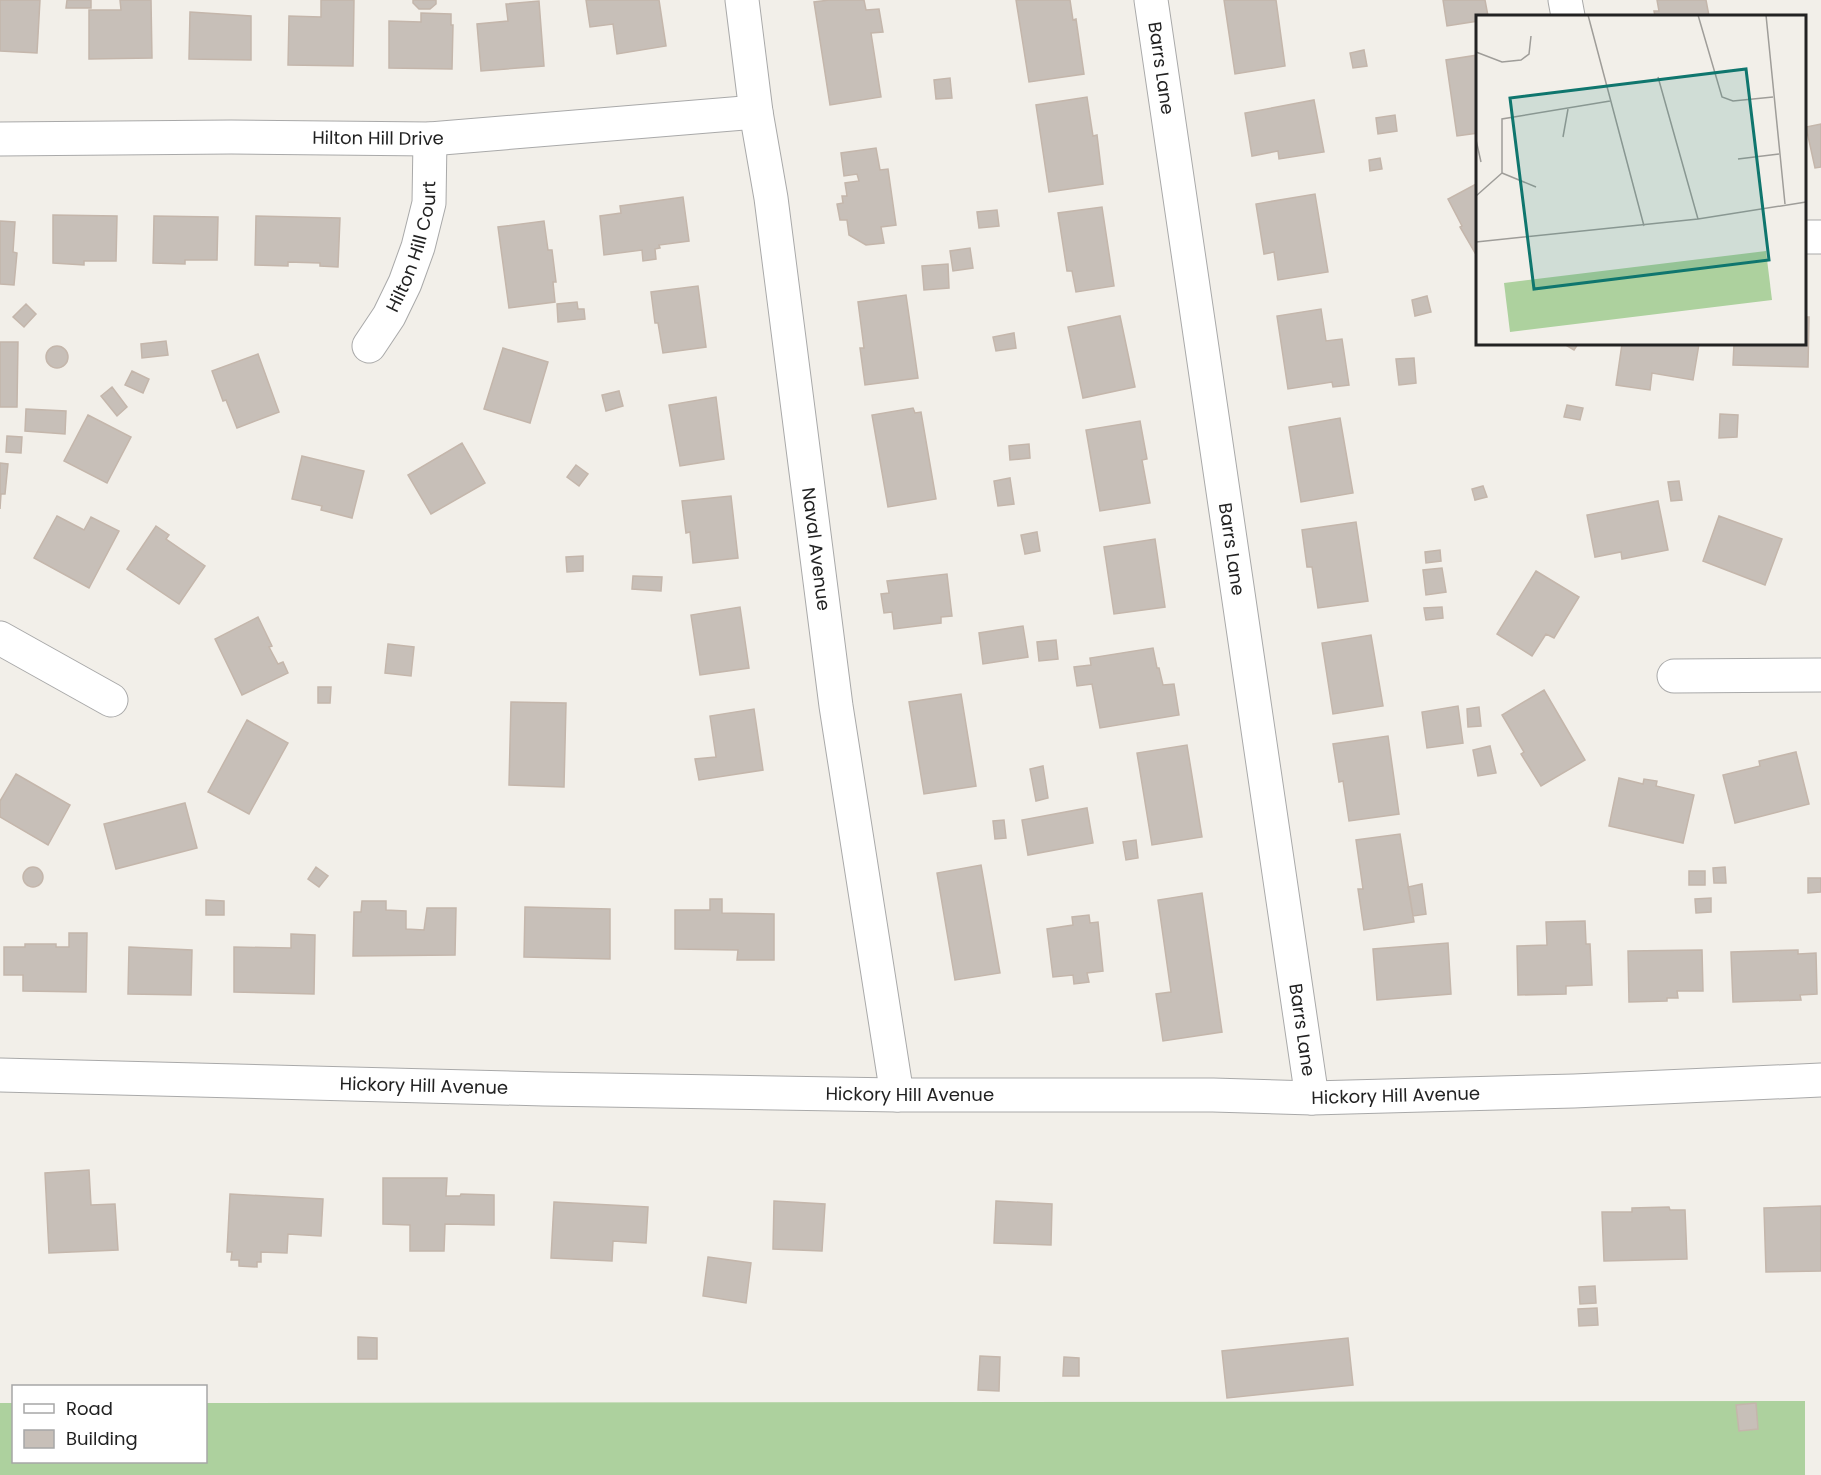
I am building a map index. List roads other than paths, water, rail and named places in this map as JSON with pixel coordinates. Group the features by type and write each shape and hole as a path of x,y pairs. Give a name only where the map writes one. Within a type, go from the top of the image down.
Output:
{"street":[{"name":"Naval Avenue","path":"742,0 756,112 771,198 836,706 897,1095"},
{"name":"Barrs Lane","path":"1151,0 1312,1098"},
{"path":"1565,0 1568,15"},
{"name":"Hilton Hill Drive","path":"0,139 231,137 430,140 756,112"},
{"name":"Hilton Hill Court","path":"369,346 405,283 418,247 429,203 430,140"},
{"path":"0,638 111,700"},
{"path":"1674,676 1821,675"},
{"name":"Hickory Hill Avenue","path":"0,1075 897,1095 1201,1095 1312,1098 1574,1091 1821,1080"}]}
